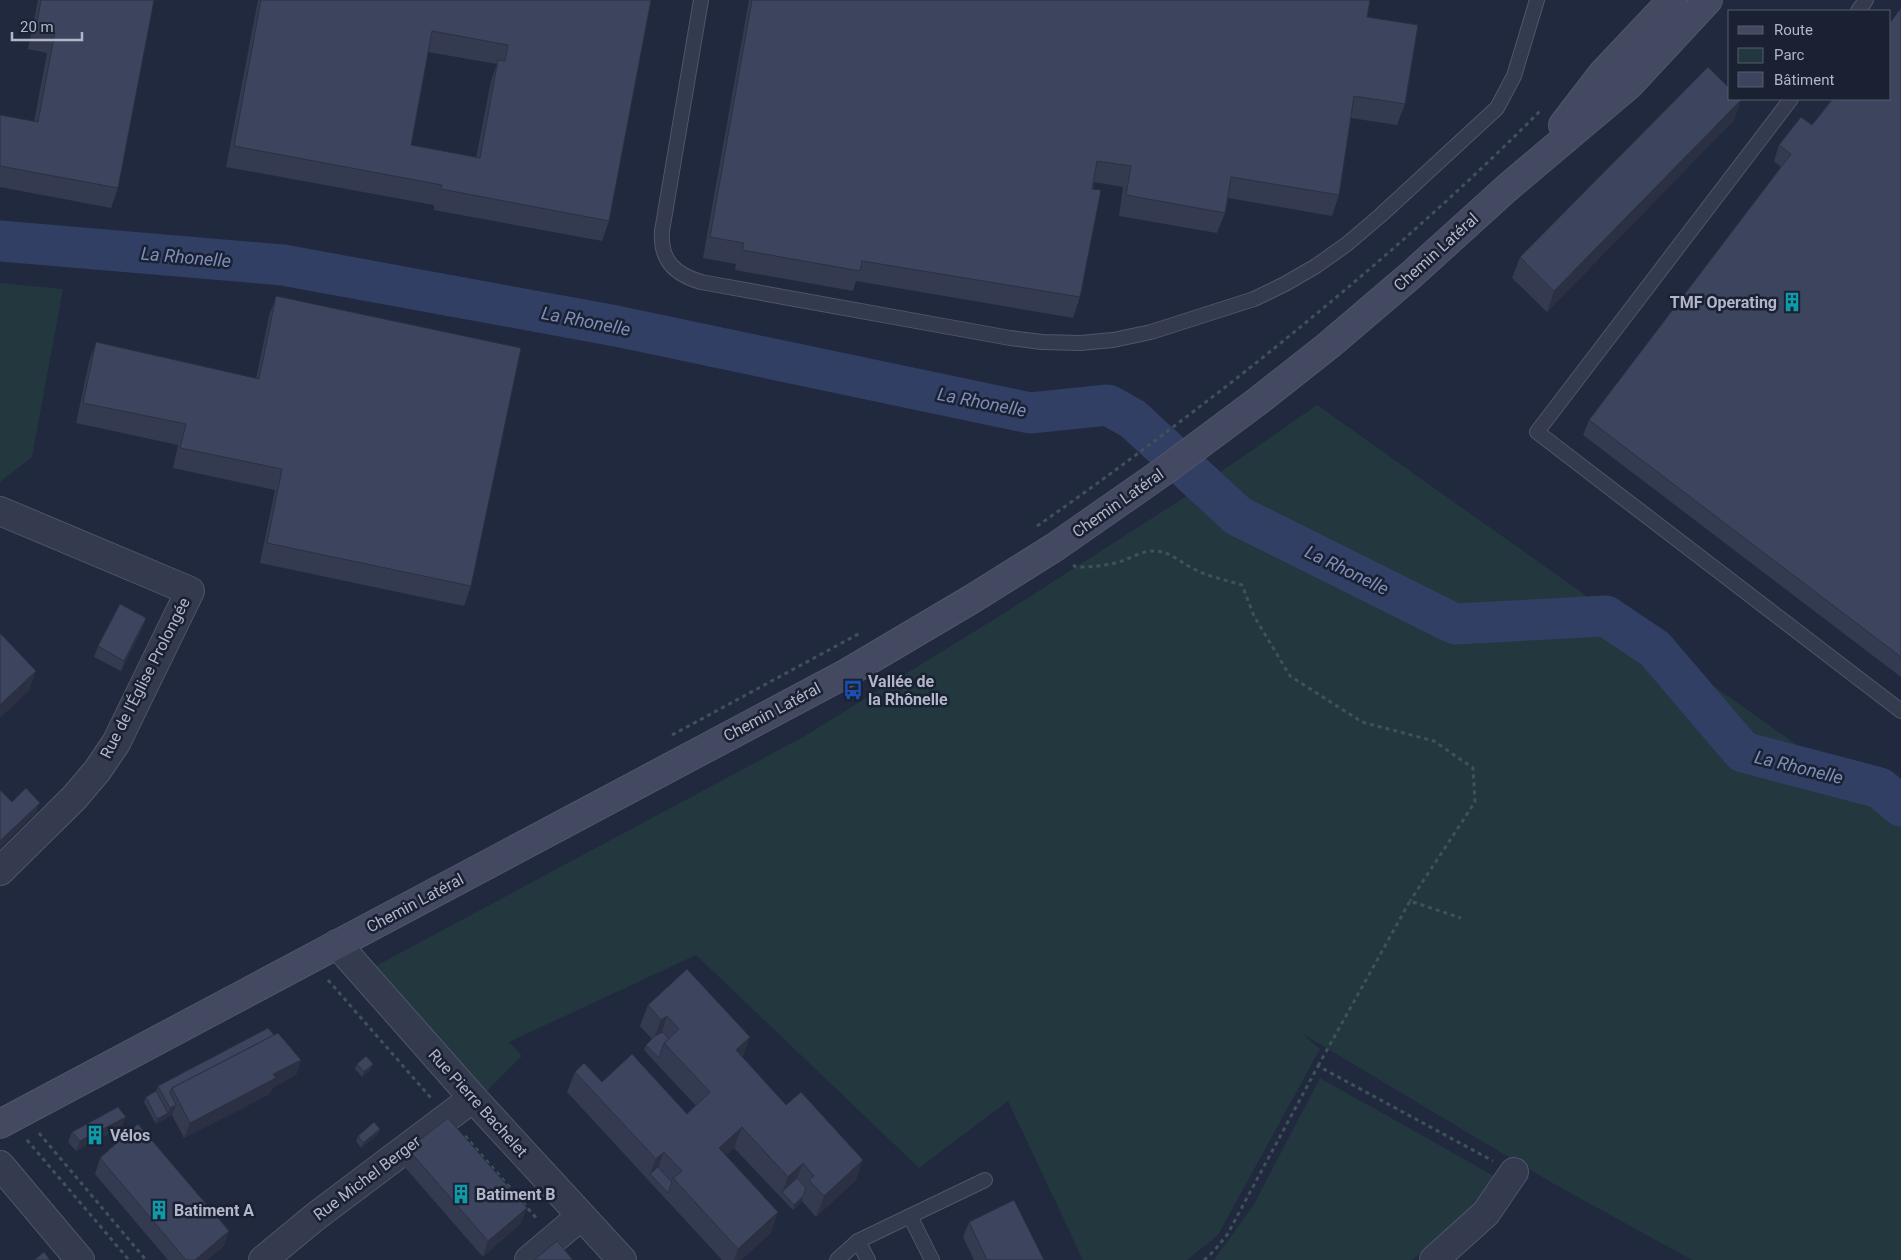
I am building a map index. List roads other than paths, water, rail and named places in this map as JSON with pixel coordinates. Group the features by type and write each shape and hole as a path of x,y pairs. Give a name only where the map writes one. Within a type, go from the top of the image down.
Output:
{"street":[{"name":"Chemin Latéral","path":"1506,188 1562,125 1604,73 1672,0"},
{"name":"Chemin Latéral","path":"0,1124 854,668 965,603 1055,547 1220,430 1329,345 1433,256 1506,188 1628,85 1708,0"},
{"name":"Rue de l'Église Prolongée","path":"0,511 190,591 116,743 97,771 74,798 0,871"},
{"name":"Rue Pierre Bachelet","path":"337,944 473,1098 622,1260"},
{"name":"Rue Michel Berger","path":"263,1260 315,1217 473,1098"},
{"path":"0,1165 80,1260"},
{"path":"1434,1260 1486,1214 1514,1172"},
{"path":"529,1260 581,1216"}],"lane":[{"path":"701,0 662,231 661,242 666,258 676,271 691,279 720,286 1010,338 1062,343 1095,342 1130,336 1223,310 1270,292 1332,256 1381,215 1496,108 1514,76 1537,0"},
{"path":"1790,100 1537,432 1901,710"},
{"path":"837,1260 858,1241 985,1180"},
{"path":"910,1216 932,1260"},
{"path":"858,1241 868,1260"}],"waterway":[{"name":"La Rhonelle","path":"0,241 283,265 616,326 1030,413 1108,405 1133,419 1238,516 1455,624 1606,616 1655,649 1743,752 1880,788 1901,806"}],"place":[{"name":"TMF Operating","path":"1792,302"},
{"name":"Vallée de la Rhônelle","path":"853,690"},
{"name":"Vélos","path":"95,1135"},
{"name":"Batiment B","path":"461,1194"},
{"name":"Batiment A","path":"159,1210"}]}
